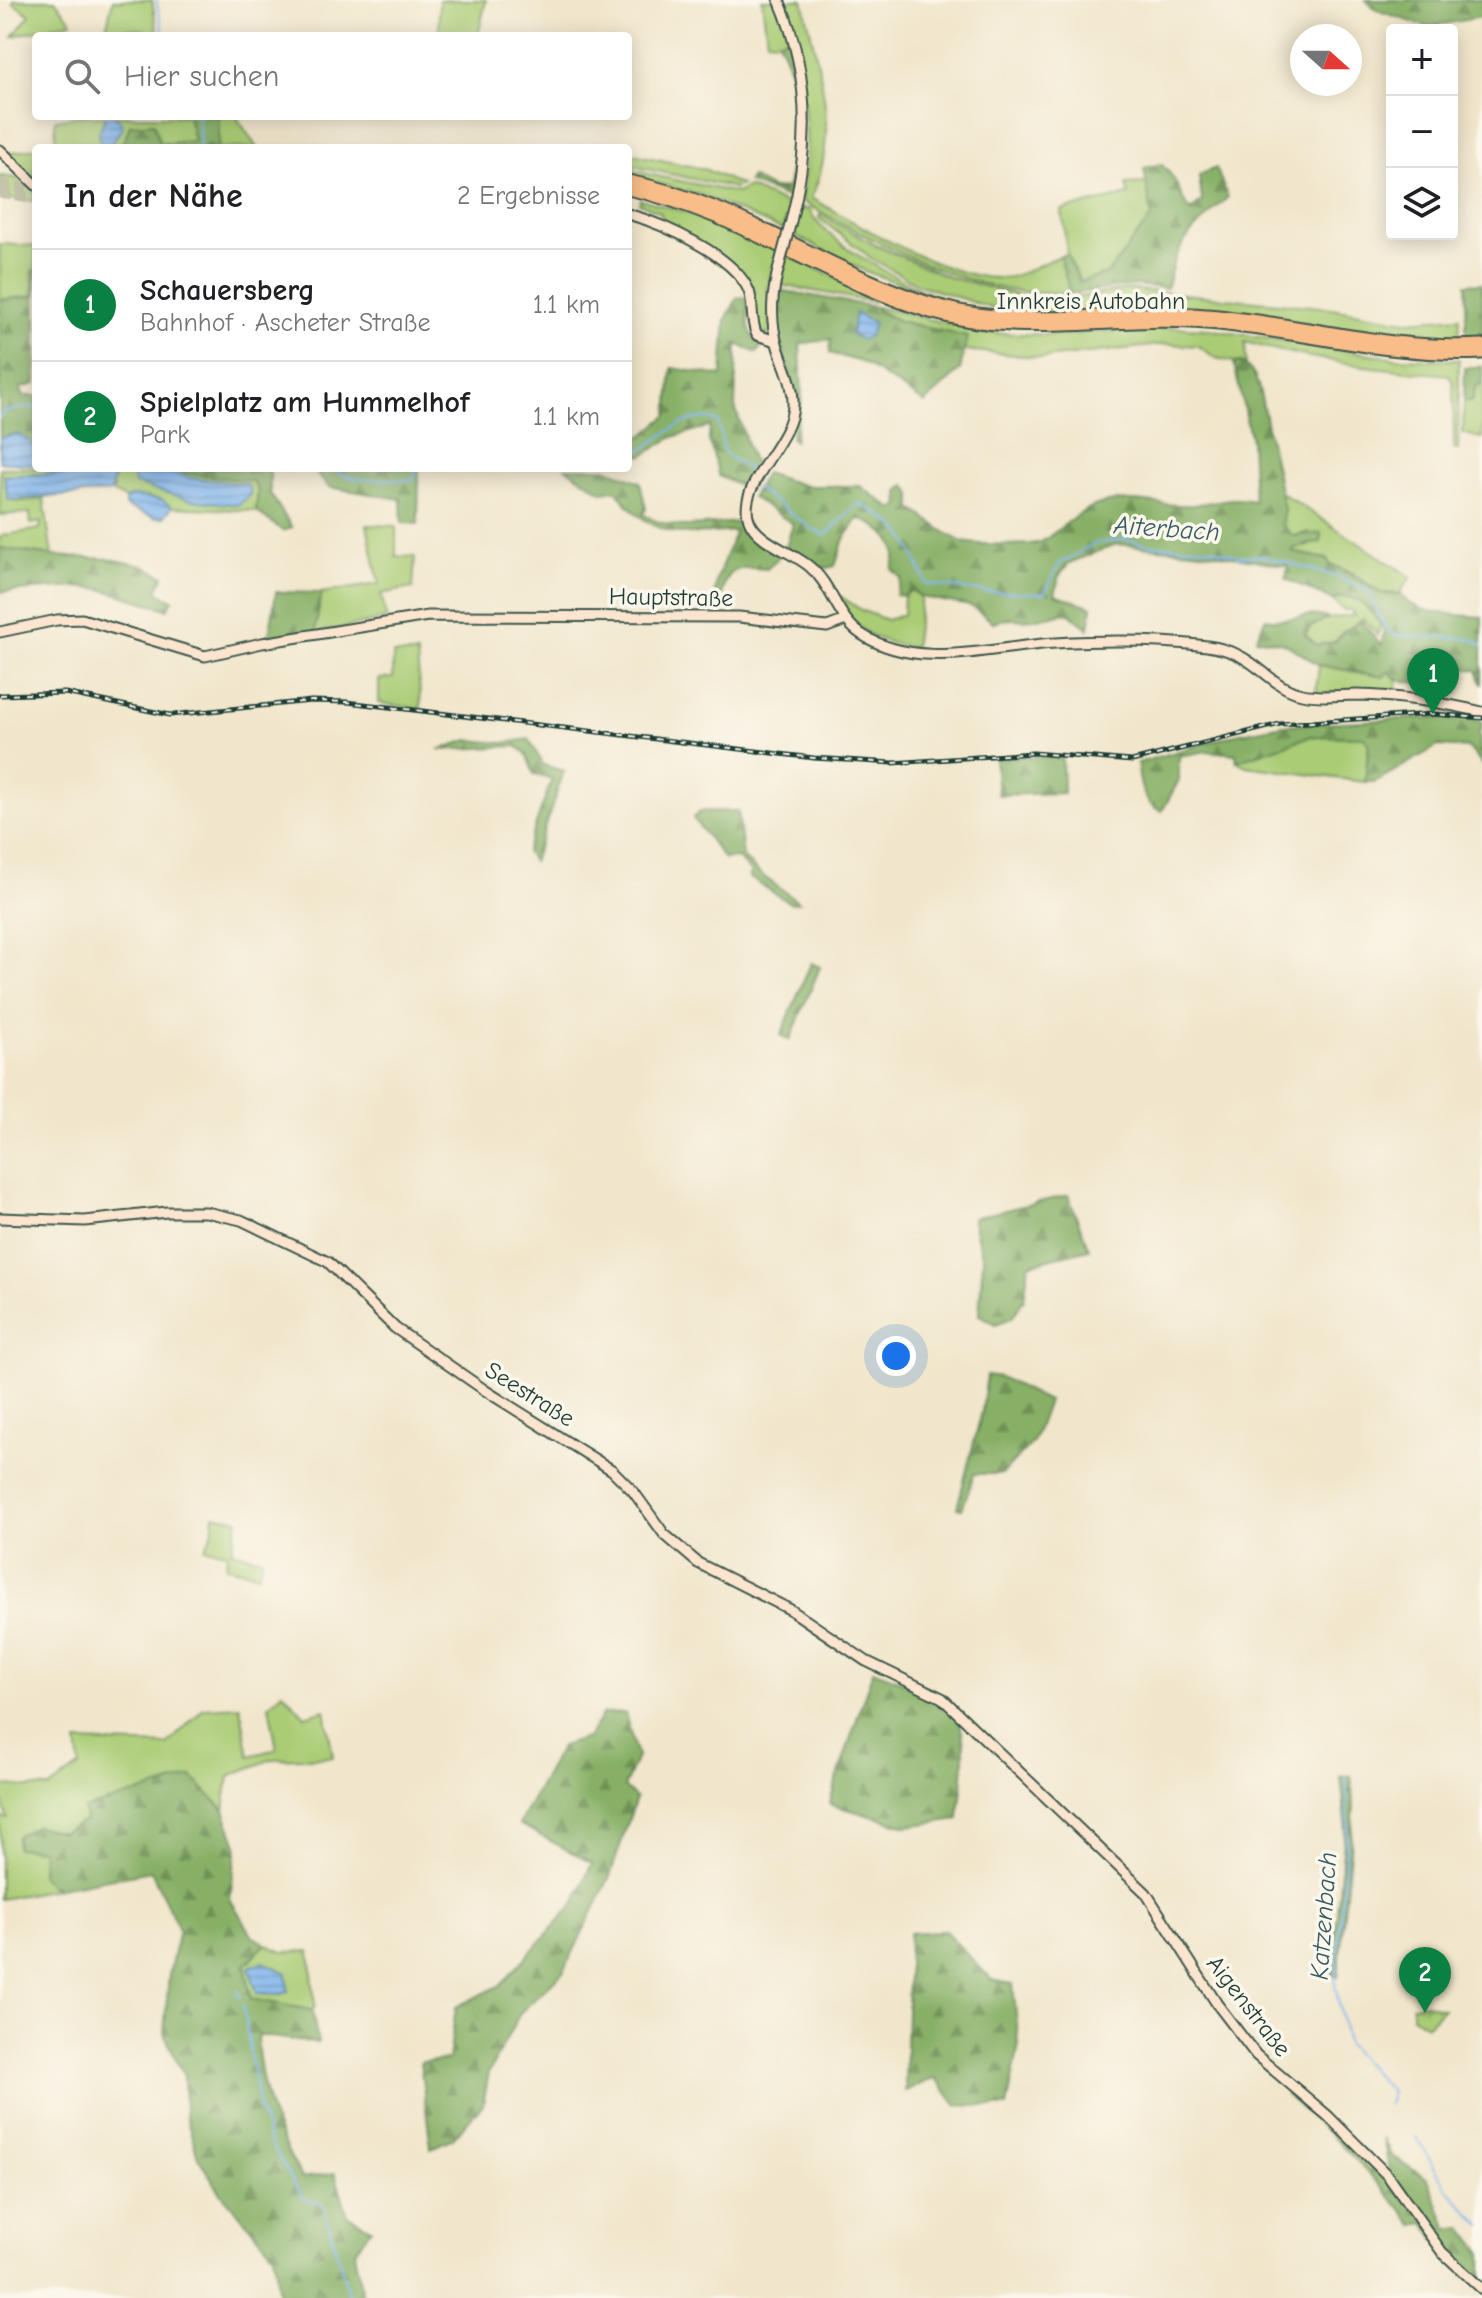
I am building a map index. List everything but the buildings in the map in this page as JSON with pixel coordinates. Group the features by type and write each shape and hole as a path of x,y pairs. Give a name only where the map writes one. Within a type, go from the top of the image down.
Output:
{"highway":[{"name":"Innkreis Autobahn","path":"632,182 699,200 750,220 888,287 960,311 1037,320 1205,314 1390,343 1482,345"},
{"name":"Innkreis Autobahn","path":"632,190 708,212 894,299 962,320 1040,328 1204,322 1380,350 1482,353"}],"street":[{"path":"779,0 797,50 806,111 803,164 772,305 776,341 791,385 793,410 785,437 751,494 747,512 752,527 814,571 846,620 861,635 884,645 954,656 1033,644 1087,641 1227,649 1247,657 1296,692 1421,699 1482,712"},
{"path":"0,150 32,181"},
{"path":"632,215 677,232 732,271 748,289 757,335 776,341"},
{"name":"Hauptstraße","path":"0,632 57,620 82,619 205,656 262,643 428,616 739,617 827,627 846,620"},
{"name":"Seestraße","path":"0,1218 85,1221 167,1212 206,1212 241,1220 328,1262 395,1328 486,1391 612,1470 633,1491 654,1523 685,1553 791,1610 866,1661 942,1698 990,1743"},
{"name":"Aigenstraße","path":"990,1743 1146,1893 1217,2004 1256,2055 1328,2116 1388,2176 1442,2252 1482,2289"}],"green space":[{"path":"14,0 55,0 72,22 13,36 30,15 13,3"},
{"path":"113,0 152,0 157,32 106,29"},
{"path":"439,0 486,0 479,32 439,32"},
{"path":"762,0 776,0 790,36 778,41 767,40"},
{"path":"782,0 803,0 824,99 825,148 811,198 904,249 981,276 1010,277 1060,256 1070,294 1015,291 958,276 904,255 801,201 807,148 806,123"},
{"path":"1366,0 1482,0 1482,17 1444,24 1418,24 1376,10"},
{"path":"790,36 798,76 800,136 793,197 789,199 748,182 751,177 772,189 787,188 789,182 794,92 786,57 778,41"},
{"path":"55,120 189,120 195,141 159,144 124,141 119,144 56,144"},
{"path":"189,120 219,120 218,144 160,144 194,141"},
{"path":"219,120 239,120 254,144 218,144"},
{"path":"154,123 160,144 119,144 124,141 130,125"},
{"path":"32,148 32,177 8,153"},
{"path":"632,154 704,169 741,185 735,188 632,166"},
{"path":"1161,164 1191,211 1202,201 1199,175 1216,168 1228,197 1188,236 1175,258 1167,288 1133,285 1070,294 1060,256 1067,254 1080,282 1107,274 1152,216 1144,168"},
{"path":"632,171 737,193 748,187 791,206 783,230 700,195 632,176"},
{"path":"0,176 26,179 32,184 32,201 0,198"},
{"path":"1147,183 1152,216 1107,274 1080,282 1067,254 1062,210 1129,195 1126,184"},
{"path":"640,199 683,211 778,249 768,289 771,333 766,335 753,323 746,281 664,223 660,212 639,203"},
{"path":"799,209 810,209 829,234 866,260 939,298 865,271 793,235"},
{"path":"820,214 877,246 949,277 1024,297 1074,298 1129,289 1331,308 1406,321 1460,317 1459,341 1375,336 1220,310 1006,313 917,284 871,258 819,218"},
{"path":"0,244 32,246 32,296 0,300"},
{"path":"787,255 843,281 874,302 781,285"},
{"path":"1482,283 1482,337 1466,338 1466,284"},
{"path":"779,290 876,307 877,311 899,321 967,337 960,370 925,403 864,363 830,353 831,339 800,344 802,397 794,441 791,438 798,400 779,342"},
{"path":"32,296 32,385 20,388 24,396 32,396 32,443 10,435 0,438 0,300"},
{"path":"737,298 748,298 750,330 762,345 757,353 737,344 735,407 757,474 749,490 719,476 709,440 710,426 673,437 642,456 632,452 632,435 641,437 668,415 672,368 722,376 726,319"},
{"path":"876,307 989,333 1054,335 1170,327 1206,329 1397,358 1459,360 1458,450 1454,449 1453,383 1449,375 1347,363 1245,342 1246,365 1216,358 1198,346 1169,344 1044,358 964,350 966,337 899,321"},
{"path":"1239,362 1252,372 1260,392 1284,510 1281,524 1293,536 1321,533 1321,542 1294,548 1293,552 1328,560 1330,565 1374,590 1391,595 1400,593 1407,601 1426,610 1482,617 1482,685 1477,670 1453,671 1411,682 1388,672 1383,677 1319,665 1284,643 1256,638 1266,618 1312,615 1327,618 1308,629 1305,635 1317,645 1335,642 1343,632 1361,621 1381,645 1385,630 1363,604 1349,597 1332,600 1286,579 1288,566 1215,553 1117,544 1069,563 1059,576 1055,594 1092,607 1089,629 1069,613 993,622 971,606 921,597 911,590 904,596 896,595 901,578 892,569 895,551 892,543 882,531 859,518 844,539 835,566 819,570 786,547 793,524 752,497 765,473 805,486 860,486 893,509 900,504 899,492 905,485 912,494 912,509 950,536 963,542 1003,545 1041,542 1082,512 1109,502 1194,505 1231,499 1254,501 1251,441 1234,364"},
{"path":"1482,366 1482,383 1476,386 1472,401 1464,401 1465,368"},
{"path":"1482,383 1482,439 1463,433 1464,401 1472,401 1476,385"},
{"path":"0,468 32,468 32,472 86,472 5,476 14,502 44,499 52,556 0,548 0,536 40,529 41,522 31,524 30,513 0,515"},
{"path":"106,472 183,472 253,481 258,491 256,511 172,507 149,498 125,499 111,492 114,489"},
{"path":"270,472 270,493 292,528 283,531 256,511 258,491 253,481 183,473"},
{"path":"315,472 419,472 418,524 402,523 401,499 329,487"},
{"path":"572,472 616,472 640,482 646,509 643,514 655,520 679,526 745,522 751,531 783,553 767,569 742,568 730,575 723,590 719,614 712,613 717,579 735,531 699,534 668,531 641,518 616,490 602,492"},
{"path":"1280,492 1411,577 1400,593 1381,593 1353,573 1330,565 1328,559 1293,552 1293,548 1308,546 1309,532 1293,536 1285,531"},
{"path":"367,525 396,526 396,556 415,557 413,588 381,594 387,619 315,633 321,593 379,584"},
{"path":"0,548 142,565 164,576 157,591 173,600 167,609 101,589 77,587 0,592"},
{"path":"911,590 921,597 914,648 865,632 848,616 832,591 863,611 887,620 903,615 904,596"},
{"path":"276,592 321,593 315,633 269,638"},
{"path":"1343,595 1359,599 1381,622 1378,635 1363,619 1343,632 1335,642 1317,645 1305,636 1314,625 1354,615 1351,610 1343,610 1332,600"},
{"path":"393,654 417,654 421,709 379,703 379,679 393,678"},
{"path":"1319,665 1383,677 1388,671 1398,680 1395,694 1316,693"},
{"path":"1459,716 1482,722 1479,735 1482,764 1469,748 1438,746 1375,782 1365,782 1369,743 1364,737 1311,736 1237,761 1236,754 1208,751 1179,756 1179,780 1162,811 1150,804 1139,777 1138,763 1236,734 1284,725"},
{"path":"1311,736 1364,737 1369,743 1365,782 1246,766 1237,761"},
{"path":"529,739 543,765 564,771 533,862 526,852 552,779 534,774 526,754 517,746 438,750 468,740 503,743"},
{"path":"1024,756 1062,759 1063,793 998,795 995,759"},
{"path":"701,811 738,811 743,857 760,874 799,902 790,903 749,877 751,872 738,858 724,859 693,818"},
{"path":"811,963 820,967 790,1040 781,1035"},
{"path":"1068,1195 1089,1249 1029,1264 1024,1299 1012,1318 996,1324 979,1315 983,1258 972,1218"},
{"path":"987,1375 1000,1377 1048,1401 1033,1442 1002,1474 974,1474 962,1509 957,1508 982,1411"},
{"path":"214,1515 238,1520 231,1551 262,1558 259,1574 226,1567 227,1552 205,1548 212,1534"},
{"path":"873,1670 934,1696 951,1709 958,1720 964,1747 959,1819 907,1826 829,1804"},
{"path":"283,1692 305,1716 325,1710 333,1757 272,1759 229,1776 224,1810 192,1777 62,1832 35,1826 43,1849 41,1876 54,1889 0,1899 0,1818 7,1818 0,1786 49,1788 80,1766 77,1742 167,1745 204,1708 240,1706 249,1756 277,1749 269,1705"},
{"path":"625,1713 637,1757 624,1787 636,1798 610,1876 564,1971 520,2013 489,2072 483,2104 453,2138 431,2148 420,2062 449,2060 456,2007 501,1985 574,1904 592,1863 519,1824 561,1746 587,1738 603,1714"},
{"path":"1351,1776 1354,1808 1338,1976 1331,1975 1346,1821 1341,1777"},
{"path":"192,1777 224,1810 237,1845 230,1899 253,1936 266,1944 245,1965 251,1999 312,2010 318,2043 257,2035 261,2074 276,2126 302,2178 335,2173 348,2216 371,2228 354,2252 363,2298 279,2298 274,2254 220,2192 198,2157 185,2114 184,2076 164,2033 169,1975 179,1929 151,1871 54,1889 41,1876 42,1850 17,1848 17,1836 35,1826 62,1832 85,1821 84,1809"},
{"path":"945,1931 992,1980 1013,1984 1019,2045 1007,2107 957,2105 935,2078 905,2091 909,1933"},
{"path":"266,1944 283,1952 310,1951 315,2007 312,2010 251,2000 245,1965"},
{"path":"1425,2003 1443,2009 1427,2025 1412,2016 1412,2005"},
{"path":"1290,2090 1390,2174 1383,2137 1391,2156 1428,2179 1448,2229 1462,2227 1482,2251 1482,2284 1437,2241 1425,2223 1414,2225 1353,2157 1286,2095"}],"water":[{"path":"104,120 119,120 123,127 111,144 101,144 98,134"},
{"path":"855,313 874,323 869,337 861,340 851,334"},
{"path":"18,434 32,443 32,465 0,462 0,438"},
{"path":"108,472 114,476 111,492 8,500 4,476"},
{"path":"132,472 171,472 191,478 246,484 250,488 250,496 238,505 191,500 135,484"},
{"path":"133,496 162,500 172,507 164,517 155,518 125,506 125,499"},
{"path":"263,1962 287,1973 288,1991 281,1994 257,1993 249,1967"}],"waterway":[{"path":"156,0 163,32"},
{"path":"198,120 200,144"},
{"name":"Aiterbach","path":"0,418 2,413 32,407"},
{"name":"Aiterbach","path":"632,447 641,450 687,421 708,419 718,422 726,454 748,468 750,480"},
{"name":"Aiterbach","path":"339,472 370,480 413,480 416,472"},
{"name":"Aiterbach","path":"756,488 812,529 826,535 859,503 874,511 903,535 926,584 990,592 1045,593 1059,564 1096,543 1126,539 1148,545 1211,548 1238,556 1262,556 1336,576 1368,591 1384,626 1395,635 1472,639 1482,645"},
{"name":"Katzenbach","path":"1346,1777 1348,1826 1335,1986 1347,2044 1391,2092 1388,2105"},
{"path":"238,1991 241,1998"},
{"path":"243,2005 259,2108 271,2144 303,2198 323,2205 350,2298"},
{"name":"Katzenbach","path":"1416,2137 1448,2190 1482,2226"}],"tunnel":[{"path":"0,184 32,188"},
{"path":"0,193 32,197"}],"railway":[{"path":"0,695 65,693 170,715 311,701 347,702 814,758 893,763 1033,753 1132,761 1280,724 1433,714 1482,718"}],"place":[{"name":"Schauersberg","path":"1433,714"},
{"name":"Spielplatz am Hummelhof","path":"1425,2013"}]}
